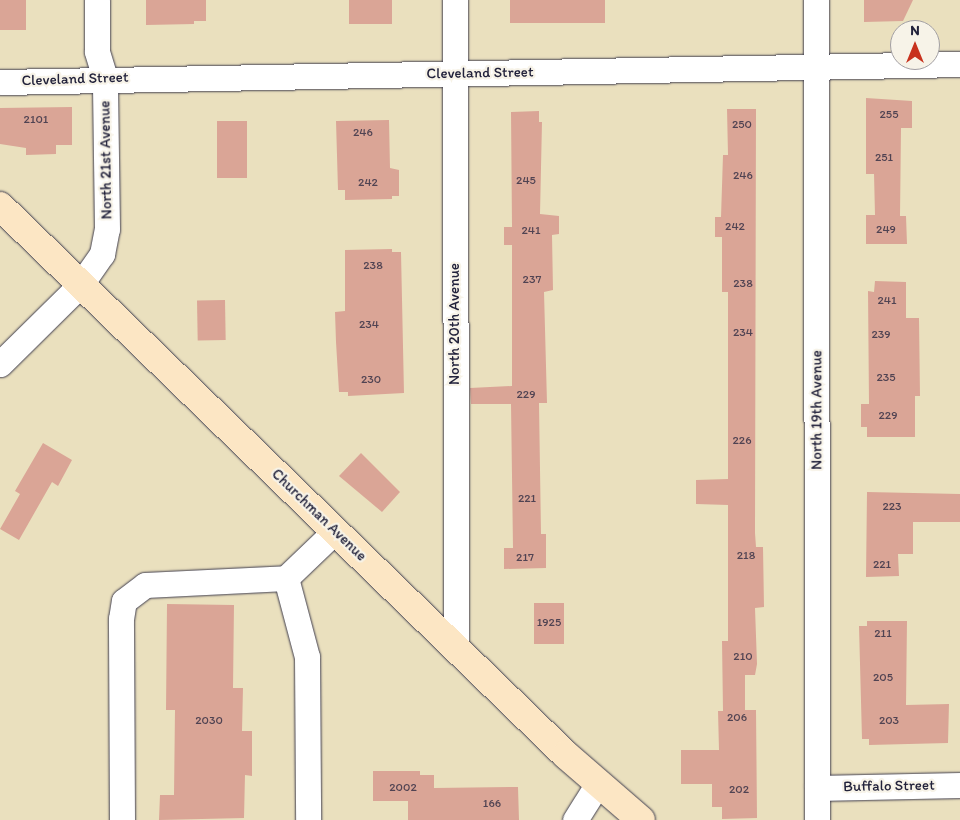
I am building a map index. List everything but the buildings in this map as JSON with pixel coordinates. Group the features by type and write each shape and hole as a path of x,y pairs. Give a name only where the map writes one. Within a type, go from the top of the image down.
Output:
{"main road":[{"name":"Churchman Avenue","path":"0,206 597,785 641,820"}],"street":[{"name":"North 21st Avenue","path":"0,364 81,284 102,254 106,229 105,78 96,51 97,0"},
{"name":"North 20th Avenue","path":"455,0 456,648"},
{"name":"North 19th Avenue","path":"816,0 817,820"},
{"name":"Cleveland Street","path":"0,82 105,78 960,64"},
{"path":"122,820 121,619 124,601 145,585 286,578 335,531"},
{"path":"286,578 307,657 308,820"},
{"path":"575,820 597,785"},
{"name":"Buffalo Street","path":"817,788 960,785"}]}
